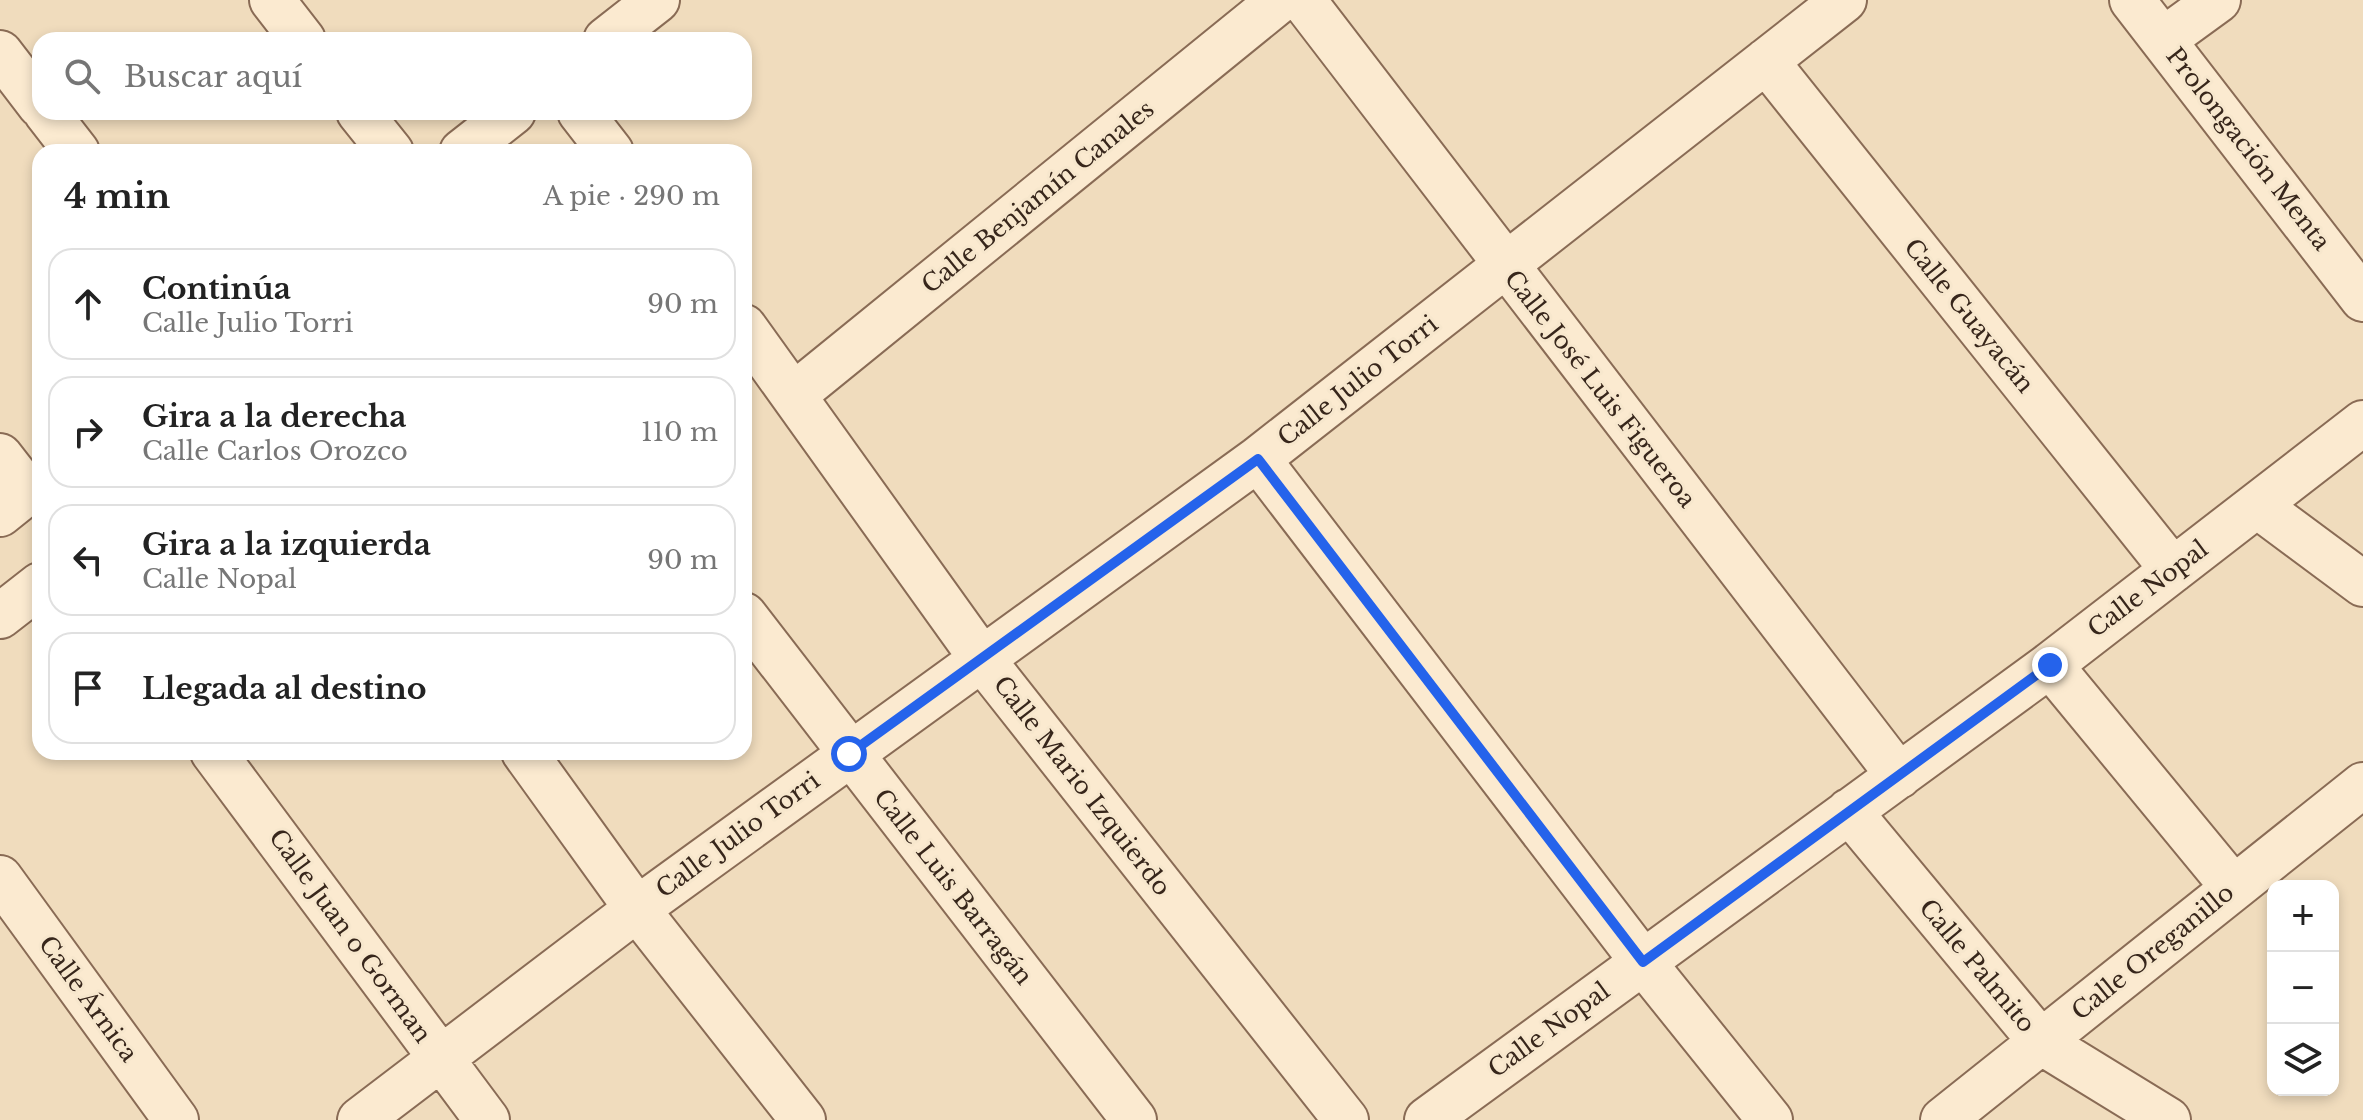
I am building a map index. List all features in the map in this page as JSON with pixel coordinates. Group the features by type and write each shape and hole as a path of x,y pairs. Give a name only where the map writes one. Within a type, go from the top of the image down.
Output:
{"street":[{"path":"272,0 297,32"},
{"path":"609,23 657,0"},
{"name":"Calle Benjamín Canales","path":"795,394 1280,0"},
{"name":"Calle José Luis Figueroa","path":"1303,0 1899,776"},
{"name":"Calle Julio Torri","path":"360,1120 637,909 1258,459 1844,0"},
{"name":"Prolongación Menta","path":"2132,0 2363,299"},
{"path":"2163,40 2218,0"},
{"path":"0,53 32,95"},
{"name":"Calle Guayacán","path":"1766,61 2173,570"},
{"path":"52,120 71,144"},
{"path":"365,120 385,144"},
{"path":"472,144 503,120"},
{"path":"586,120 605,144"},
{"name":"Calle Mario Izquierdo","path":"752,338 982,659 1346,1120"},
{"name":"Calle Nopal","path":"1439,1116 1643,962 2050,665 2363,423"},
{"path":"0,456 23,496"},
{"path":"1258,459 1643,962 1770,1120"},
{"path":"2258,506 2363,584"},
{"path":"0,616 32,591"},
{"name":"Calle Luis Barragán","path":"752,626 1134,1120"},
{"path":"2050,665 2233,887"},
{"name":"Calle Juan o Gorman","path":"219,760 487,1120"},
{"path":"530,760 637,909 803,1120"},
{"name":"Calle Oreganillo","path":"1943,1120 2363,785"},
{"name":"Calle Palmito","path":"1849,811 2041,1042 2168,1120"},
{"name":"Calle Árnica","path":"0,878 176,1120"}],"route":[{"path":"849,754 1258,459 1643,962 2050,665"}]}
